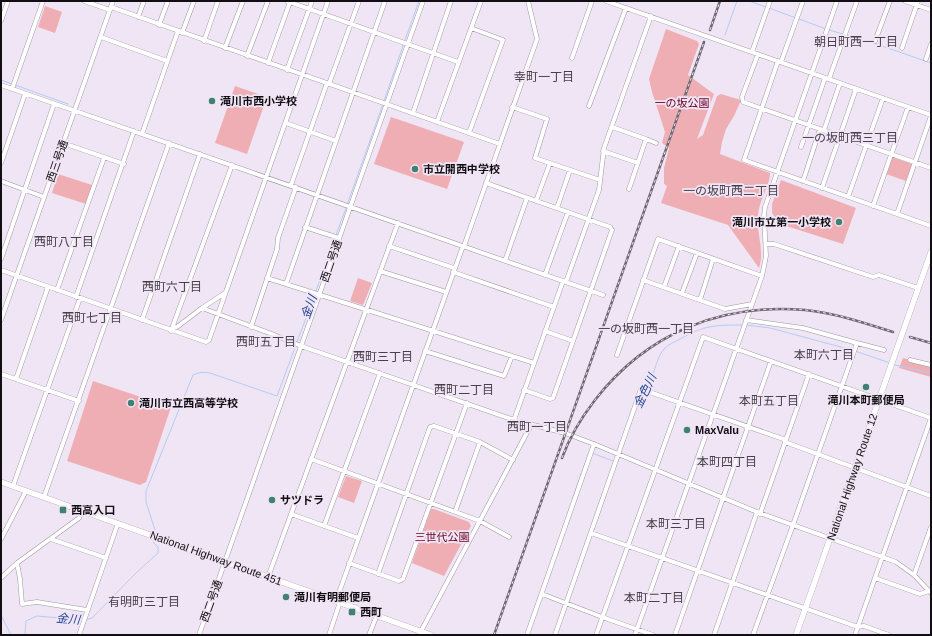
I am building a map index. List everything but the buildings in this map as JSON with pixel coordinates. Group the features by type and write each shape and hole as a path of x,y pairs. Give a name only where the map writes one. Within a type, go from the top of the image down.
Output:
{"highway":[{"name":"National Highway Route 12","path":"796,635 931,253"},
{"name":"National Highway Route 451","path":"1,482 377,615 420,633 430,635"}],"street":[{"path":"1,21 8,1"},
{"path":"12,89 43,1"},
{"path":"84,1 111,8 159,24 500,144"},
{"name":"西三号通","path":"1,320 113,1"},
{"path":"138,17 144,1"},
{"path":"159,24 168,1"},
{"path":"142,134 167,61 194,1"},
{"path":"204,41 218,1"},
{"path":"225,48 243,1"},
{"path":"247,56 268,1"},
{"path":"287,70 312,1"},
{"path":"1,270 206,342 209,340 328,1"},
{"path":"291,185 309,131 359,1"},
{"path":"286,284 385,1"},
{"name":"西二号通","path":"199,635 423,1"},
{"path":"413,113 451,1"},
{"path":"438,122 458,62 481,1"},
{"path":"329,635 349,563 446,292 464,246 536,39 528,1"},
{"path":"572,58 592,1"},
{"path":"606,1 621,3 626,8 931,114 897,214"},
{"path":"752,52 770,1"},
{"path":"803,1 761,108 744,160 931,226"},
{"path":"635,635 762,276 766,256 764,207 837,1"},
{"path":"801,147 808,124 857,1"},
{"path":"876,41 890,1"},
{"path":"905,1 918,3 931,10"},
{"path":"268,63 289,2 458,62"},
{"path":"902,48 918,3"},
{"path":"589,106 626,8"},
{"path":"514,420 545,331 599,190 603,151 651,16"},
{"path":"469,133 503,40 471,28"},
{"path":"101,37 167,61"},
{"path":"926,59 931,44"},
{"path":"758,54 742,100 743,102 931,168"},
{"path":"803,181 840,83"},
{"path":"1,86 317,194 603,295"},
{"path":"822,188 856,89"},
{"path":"1,163 26,94"},
{"path":"848,197 883,98"},
{"path":"1,259 54,104"},
{"path":"512,107 547,119 534,158 600,180"},
{"path":"873,206 908,107"},
{"path":"286,123 336,141"},
{"path":"612,127 656,143"},
{"path":"13,486 48,390 134,131"},
{"path":"629,189 646,139"},
{"path":"63,143 124,164"},
{"path":"44,497 169,143"},
{"path":"603,151 638,163"},
{"path":"142,320 200,154"},
{"path":"57,290 104,158"},
{"path":"536,201 550,163"},
{"path":"172,329 232,165"},
{"path":"557,208 570,170"},
{"path":"1,181 44,197"},
{"path":"486,183 610,227 612,230 553,398 550,399 524,390"},
{"path":"251,327 277,249 278,238 296,187"},
{"path":"505,261 527,198"},
{"path":"545,275 568,212"},
{"path":"268,577 398,223"},
{"path":"305,227 339,238"},
{"path":"617,355 658,238 762,276"},
{"path":"766,244 774,244 874,277 879,275 918,288"},
{"path":"389,246 554,307"},
{"path":"664,287 679,246"},
{"path":"682,294 697,252"},
{"path":"700,300 713,258"},
{"path":"380,271 446,292"},
{"path":"267,278 534,363"},
{"path":"643,280 725,308 752,304"},
{"path":"16,379 48,287"},
{"path":"172,329 226,293"},
{"path":"202,308 301,346 413,385 514,420 552,430 594,444 722,499 896,562 914,575 930,592"},
{"path":"746,320 803,328 884,350"},
{"path":"545,331 573,341"},
{"path":"596,635 703,337 931,418 855,635"},
{"path":"753,635 857,343"},
{"path":"425,351 504,376 512,356"},
{"path":"910,360 931,365"},
{"path":"674,635 698,571 771,361"},
{"path":"324,526 380,373"},
{"path":"1,374 79,401"},
{"path":"714,635 732,583 786,441 809,374"},
{"path":"555,635 641,389 748,426 861,471 931,496"},
{"path":"349,563 399,581 403,580 467,403"},
{"path":"420,633 531,425"},
{"path":"378,574 430,427 434,426 480,442 513,460"},
{"path":"455,512 480,442"},
{"path":"527,635 594,444"},
{"path":"311,459 480,521 509,537"},
{"path":"1,539 26,491"},
{"path":"1,578 17,563 79,518 82,511"},
{"path":"291,514 358,538"},
{"path":"79,635 118,523"},
{"path":"914,575 931,527"},
{"path":"591,533 858,627 864,626 890,635"},
{"path":"51,539 106,558"},
{"path":"17,563 22,604 37,602 87,610"},
{"path":"875,578 920,594 930,592"},
{"path":"542,594 602,618 653,635"},
{"path":"370,635 377,615"}],"green space":[{"path":"45,6 62,12 55,33 38,27"},
{"name":"一の坂公園","path":"666,29 697,41 699,44 688,75 714,94 697,139 703,135 717,96 721,94 741,100 726,129 720,154 770,173 770,178 760,204 758,215 761,248 761,261 759,268 728,225 661,203 667,186 664,184 664,168 669,148 662,143 665,132 649,79"},
{"path":"235,86 267,97 247,154 215,143"},
{"path":"391,117 464,142 447,189 374,164"},
{"path":"892,157 912,164 906,181 886,174"},
{"path":"58,174 92,185 86,204 52,193"},
{"path":"781,180 856,208 843,244 780,224 772,213 772,204"},
{"path":"358,278 372,283 363,305 350,301"},
{"path":"903,358 931,365 931,377 899,368"},
{"path":"93,381 171,407 146,482 140,485 67,461"},
{"path":"346,476 362,481 354,503 338,497"},
{"name":"三世代公園","path":"431,509 469,522 471,526 444,576 412,563"}],"waterway":[{"name":"金川","path":"405,40 419,1"},
{"path":"725,35 737,1"},
{"path":"749,1 766,7"},
{"path":"769,8 796,18"},
{"path":"799,19 826,29"},
{"path":"829,30 843,34"},
{"path":"846,35 931,63"},
{"name":"金川","path":"384,101 404,43"},
{"path":"1,80 12,84"},
{"path":"15,85 68,104"},
{"name":"金川","path":"347,205 383,104"},
{"name":"金川","path":"336,235 346,208"},
{"name":"金川","path":"316,291 335,238"},
{"name":"金川","path":"297,342 315,294"},
{"name":"金色川","path":"648,390 661,353 667,346 704,328 725,325 743,325"},
{"name":"金色川","path":"746,325 770,328 852,350"},
{"name":"金川","path":"155,530 146,502 146,491 193,375 201,372 210,373 277,396 296,345"},
{"name":"金色川","path":"855,351 890,363"},
{"name":"金色川","path":"895,365 931,373"},
{"name":"金色川","path":"640,396 645,396 647,393"},
{"name":"金色川","path":"572,500 589,452"},
{"name":"金色川","path":"592,453 613,461"},
{"name":"金色川","path":"616,462 618,462 619,457"},
{"name":"金川","path":"85,620 92,618 158,553 158,547 153,542"},
{"path":"1,615 11,635"},
{"name":"金川","path":"25,635 26,621 37,616 82,620"}],"railway":[{"path":"710,30 720,1"},
{"path":"494,635 704,42"},
{"path":"562,458 572,435 581,420 595,400 616,377 638,357 662,340 688,327 715,318 744,312 774,309 805,310 827,313 893,332"},
{"path":"910,337 931,343"}],"place":[{"name":"滝川市西小学校","path":"212,101"},
{"name":"市立開西中学校","path":"415,169"},
{"name":"滝川市立第一小学校","path":"839,222"},
{"name":"滝川本町郵便局","path":"866,387"},
{"name":"滝川市立西高等学校","path":"131,403"},
{"name":"MaxValu","path":"687,430"},
{"name":"サツドラ","path":"272,500"},
{"name":"西高入口","path":"63,510"},
{"name":"滝川有明郵便局","path":"286,597"},
{"name":"西町","path":"352,612"}],"district":[{"name":"朝日町西一丁目","path":"856,42"},
{"name":"幸町一丁目","path":"544,77"},
{"name":"一の坂町西三丁目","path":"850,138"},
{"name":"一の坂町西二丁目","path":"731,191"},
{"name":"西町八丁目","path":"64,242"},
{"name":"西町六丁目","path":"172,287"},
{"name":"西町七丁目","path":"92,318"},
{"name":"一の坂町西一丁目","path":"646,329"},
{"name":"西町五丁目","path":"266,342"},
{"name":"本町六丁目","path":"824,355"},
{"name":"西町三丁目","path":"383,357"},
{"name":"西町二丁目","path":"464,390"},
{"name":"本町五丁目","path":"769,401"},
{"name":"西町一丁目","path":"537,427"},
{"name":"本町四丁目","path":"727,462"},
{"name":"本町三丁目","path":"676,524"},
{"name":"本町二丁目","path":"654,598"},
{"name":"有明町三丁目","path":"144,602"}]}
